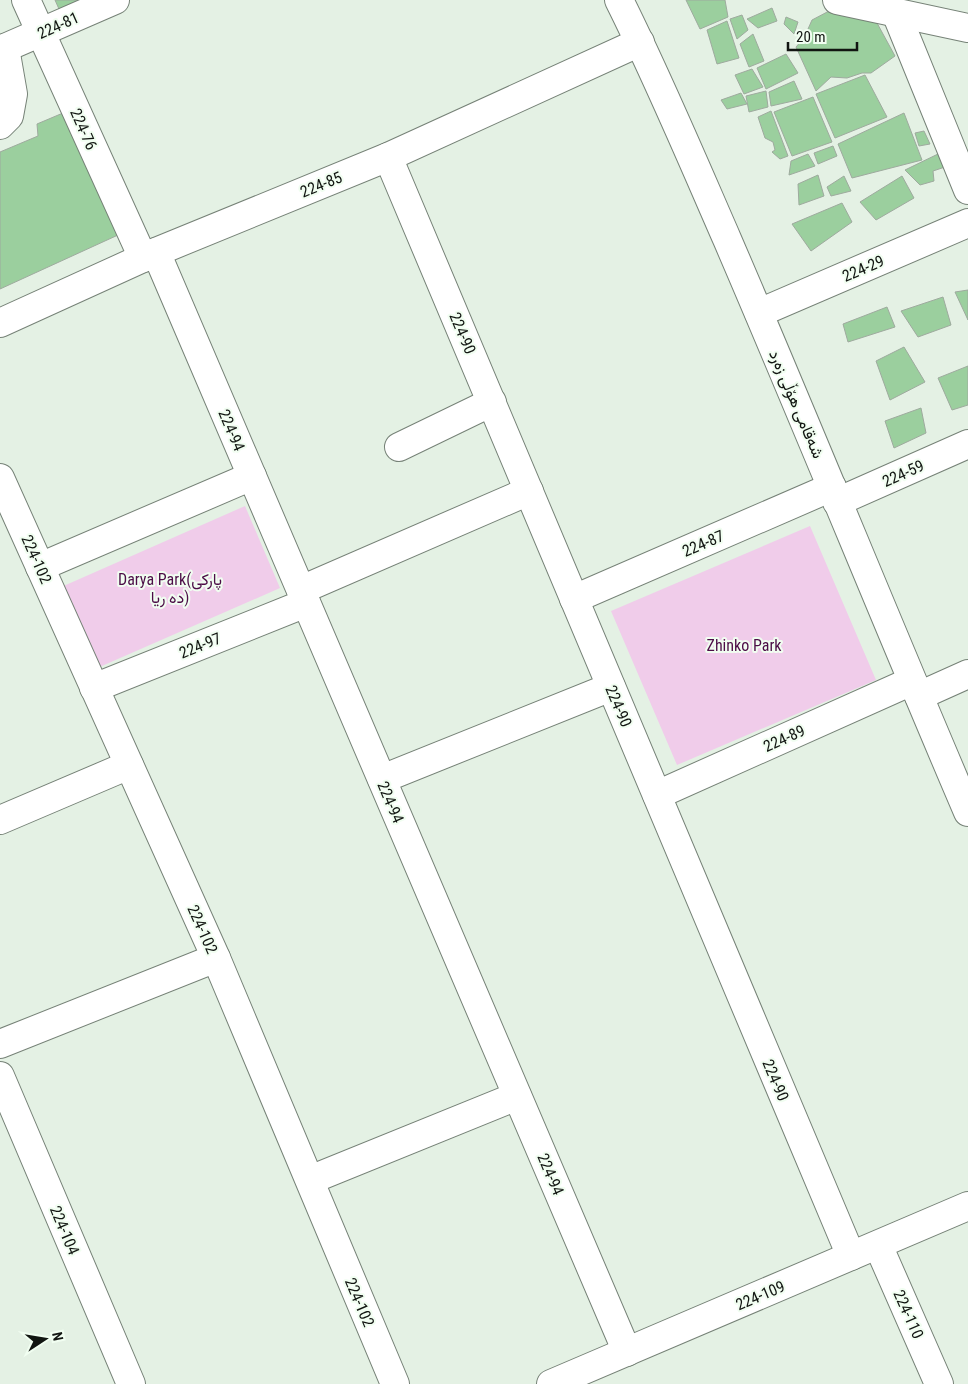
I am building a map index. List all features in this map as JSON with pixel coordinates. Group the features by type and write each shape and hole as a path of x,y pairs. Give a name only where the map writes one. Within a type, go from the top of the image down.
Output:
{"street":[{"name":"224-76","path":"26,0 40,33 150,255"},
{"name":"224-81","path":"2,49 115,0"},
{"name":"شەقامی هۆڵی زەرد","path":"619,0 640,42 759,313 968,812"},
{"path":"837,0 968,28"},
{"path":"896,13 968,190"},
{"name":"224-85","path":"0,323 150,255 388,157 640,42"},
{"path":"0,125 9,116 13,94 2,49"},
{"name":"224-90","path":"388,157 851,1256"},
{"name":"224-29","path":"759,313 968,223"},
{"name":"224-94","path":"150,255 252,476 627,1352"},
{"path":"399,446 492,402"},
{"name":"224-59","path":"834,494 968,444"},
{"path":"40,567 252,476"},
{"name":"224-102","path":"0,478 216,958 395,1384"},
{"name":"224-97","path":"94,688 304,597 529,491"},
{"name":"224-87","path":"574,599 834,494"},
{"name":"224-89","path":"657,795 915,689 968,674"},
{"path":"382,779 611,687"},
{"path":"0,820 129,765"},
{"path":"0,1044 216,958"},
{"name":"224-104","path":"0,1076 10,1127 131,1384"},
{"path":"310,1180 517,1096"},
{"name":"224-109","path":"551,1384 968,1206"},
{"name":"224-110","path":"878,1245 939,1384"}],"green space":[{"name":"Darya Park(پارکی ده ریا)","path":"245,506 280,588 95,669 59,588"},
{"name":"Zhinko Park","path":"810,526 876,680 677,765 611,611"}],"building":[{"path":"55,0 79,0 59,9"},
{"path":"686,0 725,0 728,17 700,29"},
{"path":"772,8 777,21 758,28 747,19"},
{"path":"831,10 871,12 895,56 871,73 862,73 847,78 831,77 816,91 796,47 804,38 812,20"},
{"path":"742,15 748,30 737,39 730,19"},
{"path":"786,17 798,22 794,34 784,24"},
{"path":"727,21 739,58 717,64 707,30"},
{"path":"753,34 764,61 749,67 740,44"},
{"path":"786,54 798,73 766,89 757,68"},
{"path":"752,69 763,87 744,94 735,75"},
{"path":"865,75 887,117 835,138 816,94"},
{"path":"794,81 802,99 771,106 769,92"},
{"path":"766,91 768,107 749,112 746,96"},
{"path":"741,93 747,104 727,109 721,100"},
{"path":"813,97 832,142 792,156 774,112"},
{"path":"771,111 788,156 780,159 772,152 775,150 773,142 765,138 758,117"},
{"path":"63,113 118,235 0,289 0,152 38,136 37,124"},
{"path":"904,113 922,160 852,178 838,144"},
{"path":"924,131 930,144 919,146 915,133"},
{"path":"833,146 837,156 818,164 814,153"},
{"path":"808,154 815,166 789,175 791,161"},
{"path":"938,154 945,167 933,171 934,181 920,185 905,170"},
{"path":"818,175 824,196 799,205 798,184"},
{"path":"844,176 851,191 831,196 827,187"},
{"path":"902,176 914,198 876,220 860,202"},
{"path":"842,203 852,222 811,251 792,224"},
{"path":"968,290 968,320 955,292"},
{"path":"943,297 951,325 918,337 901,311"},
{"path":"887,307 895,327 848,342 843,324"},
{"path":"904,347 925,382 890,400 876,361"},
{"path":"968,366 968,405 952,410 938,378"},
{"path":"921,408 926,433 894,448 885,421"}]}
